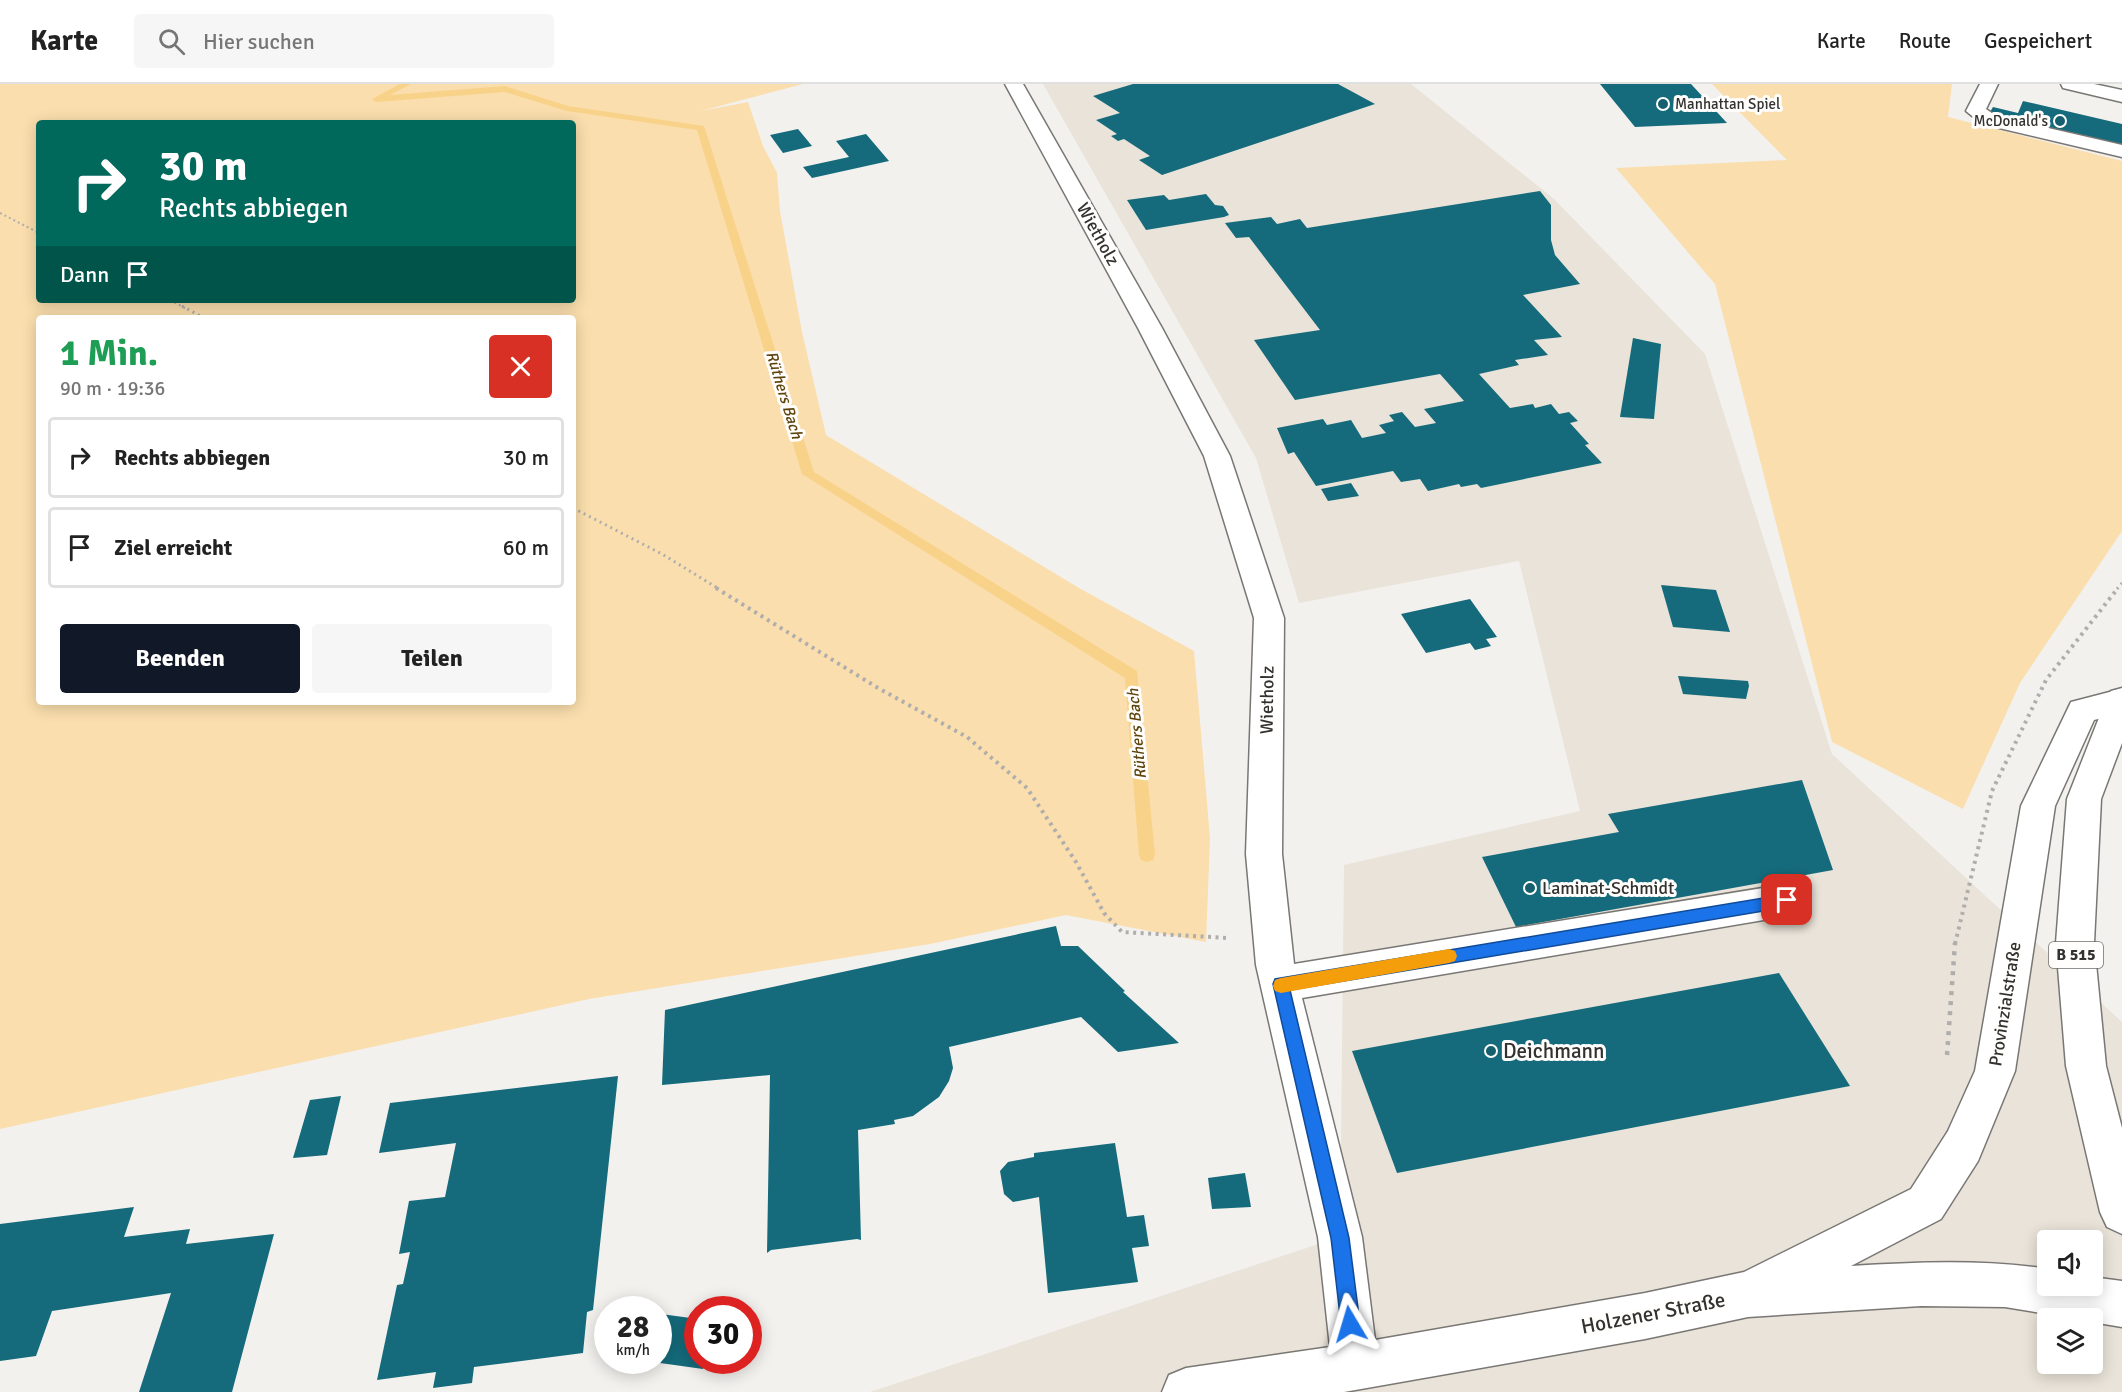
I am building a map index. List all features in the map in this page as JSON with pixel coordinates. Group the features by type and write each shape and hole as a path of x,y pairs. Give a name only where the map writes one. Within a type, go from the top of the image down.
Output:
{"street":[{"name":"Wietholz","path":"1014,84 1150,328 1217,456 1269,618 1264,854 1278,975 1340,1238 1355,1367"},
{"path":"1989,84 1976,111 1989,120 2122,151"},
{"path":"2070,84 2122,96"},
{"name":"Provinzialstraße","path":"2122,701 2084,800 2075,943 2086,1066 2122,1212"},
{"name":"Provinzialstraße","path":"1748,1294 1926,1204 1963,1146 1995,1071 2038,806 2082,711 2122,701"},
{"path":"1278,975 1787,900"},
{"name":"Holzener Straße","path":"1186,1392 1355,1367 1645,1316 1748,1294 1921,1284 2005,1285 2122,1304"}],"path":[{"path":"0,213 36,231"},
{"path":"176,303 198,315"},
{"path":"576,510 662,554 878,688 967,737 1027,788 1076,862 1104,913 1122,932 1247,940 1278,975"}],"shaded area":[{"path":"0,84 803,84 701,111 748,102 763,146 777,173 780,211 802,332 826,435 1079,588 1194,651 1210,838 1206,942 1066,915 930,944 589,999 0,1129"},
{"path":"1043,84 1411,84 1554,199 1705,354 1832,754 2122,1022 2122,1392 870,1392 1340,1237 1344,865 1580,811 1519,561 1299,603 1256,458"},
{"path":"1712,84 1952,84 1948,117 2122,161 2122,531 2020,683 1963,809 1832,742 1715,284 1616,168 1787,160"}],"building":[{"path":"1133,84 1338,84 1375,104 1162,175 1139,160 1150,156 1124,139 1118,141 1111,136 1117,134 1096,120 1120,113 1093,96"},
{"name":"Manhattan Spiel","path":"1600,84 1691,84 1727,123 1635,127"},
{"name":"McDonald's","path":"2023,101 2122,124 2122,147 1998,117 1990,112 1993,107 2018,113"},
{"path":"798,129 812,146 783,153 770,135"},
{"path":"866,134 889,161 812,178 803,167 849,157 836,141"},
{"path":"1540,191 1551,205 1551,240 1555,255 1580,284 1523,295 1562,337 1534,340 1548,355 1515,360 1519,365 1479,374 1510,408 1533,404 1535,408 1551,404 1559,414 1569,412 1578,421 1570,423 1589,444 1585,445 1602,463 1481,488 1477,484 1461,487 1459,484 1428,491 1420,479 1401,482 1393,471 1316,486 1294,452 1288,454 1277,428 1323,419 1327,425 1351,420 1362,438 1386,433 1379,425 1394,421 1389,415 1402,412 1415,427 1436,423 1424,409 1464,401 1440,374 1295,400 1254,340 1320,330 1249,237 1236,238 1225,223 1271,217 1277,224 1300,219 1307,228"},
{"path":"1206,194 1215,205 1223,206 1229,215 1146,230 1127,200 1164,195 1169,200"},
{"path":"1633,338 1661,344 1654,419 1620,417"},
{"path":"1351,483 1359,496 1328,501 1321,489"},
{"path":"1661,585 1716,590 1730,632 1673,627"},
{"path":"1470,599 1497,637 1486,639 1491,646 1475,650 1470,643 1426,653 1401,614"},
{"path":"1678,676 1748,681 1746,699 1683,694"},
{"path":"1802,780 1833,870 1516,927 1482,857 1619,832 1608,814"},
{"path":"1056,926 1061,946 1078,946 1125,991 1123,992 1179,1043 1118,1052 1081,1017 949,1047 953,1068 949,1081 939,1097 913,1116 894,1120 895,1124 858,1130 861,1240 771,1250 767,1253 770,1075 662,1085 665,1010"},
{"path":"1779,973 1850,1086 1397,1173 1352,1051"},
{"path":"618,1076 593,1310 587,1312 583,1353 474,1367 472,1383 433,1388 436,1372 377,1380 397,1285 403,1284 410,1252 399,1254 409,1201 445,1197 456,1143 379,1153 390,1103"},
{"path":"341,1096 327,1155 293,1158 310,1100"},
{"path":"1115,1143 1127,1217 1144,1215 1149,1246 1132,1248 1138,1282 1048,1293 1039,1197 1013,1202 1004,1194 1000,1171 1008,1162 1034,1157 1034,1153"},
{"path":"1245,1173 1251,1207 1212,1209 1208,1178"},
{"path":"134,1207 124,1237 190,1229 186,1244 274,1234 232,1392 139,1392 171,1293 52,1311 36,1356 0,1361 0,1224"},
{"path":"672,1315 684,1317 684,1366 672,1365"}],"waterway":[{"name":"Rüthers Bach","path":"407,84 376,99 505,89 567,108 701,128 808,474 1132,675 1147,855"}],"slow traffic":[{"path":"1281,986 1281,984 1449,956"}],"place":[{"name":"Manhattan Spiel","path":"1663,104"},
{"name":"McDonald's","path":"2060,121"},
{"name":"Laminat-Schmidt","path":"1530,888"},
{"name":"Deichmann","path":"1491,1051"}],"route":[{"path":"1350,1324 1340,1238 1281,984 1787,900"}]}
